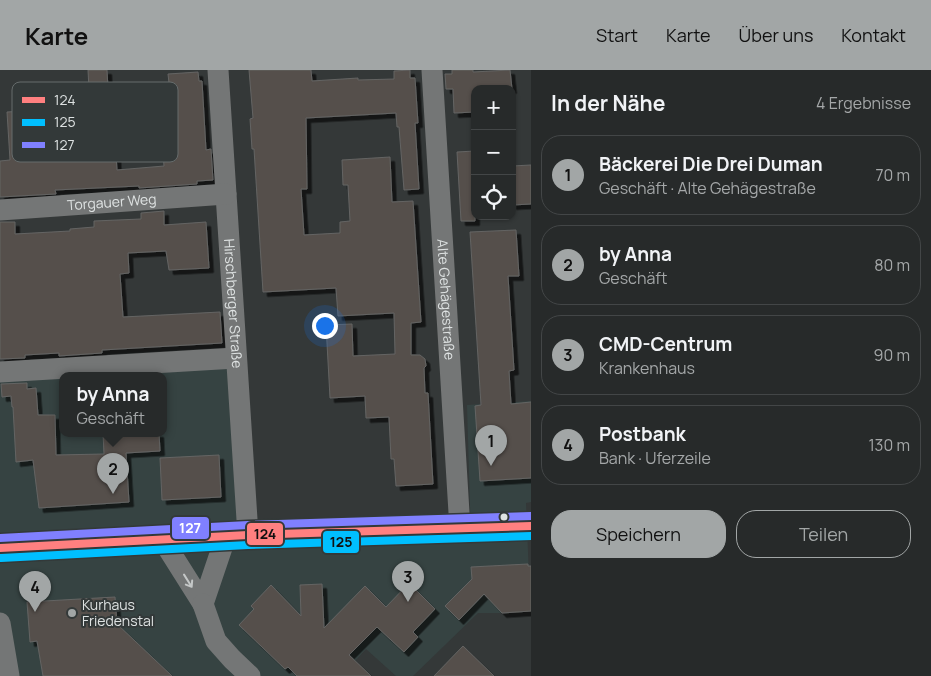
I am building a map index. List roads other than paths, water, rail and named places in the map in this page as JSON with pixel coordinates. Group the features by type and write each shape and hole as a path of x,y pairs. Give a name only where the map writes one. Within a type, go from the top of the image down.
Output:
{"main road":[{"path":"0,548 237,536 531,526"}],"street":[{"name":"Hirschberger Straße","path":"218,70 236,358 237,536"},
{"name":"Alte Gehägestraße","path":"432,70 460,528"},
{"name":"Torgauer Weg","path":"0,210 226,194"},
{"path":"0,372 236,358"},
{"path":"203,604 237,536"},
{"path":"162,540 203,604 216,641 250,676"},
{"path":"0,622 9,676"}],"place":[{"name":"Bäckerei Die Drei Duman","path":"491,466"},
{"name":"by Anna","path":"113,494"},
{"name":"CMD-Centrum","path":"408,602"},
{"name":"Postbank","path":"35,612"},
{"name":"Kurhaus Friedenstal","path":"72,613"}]}
